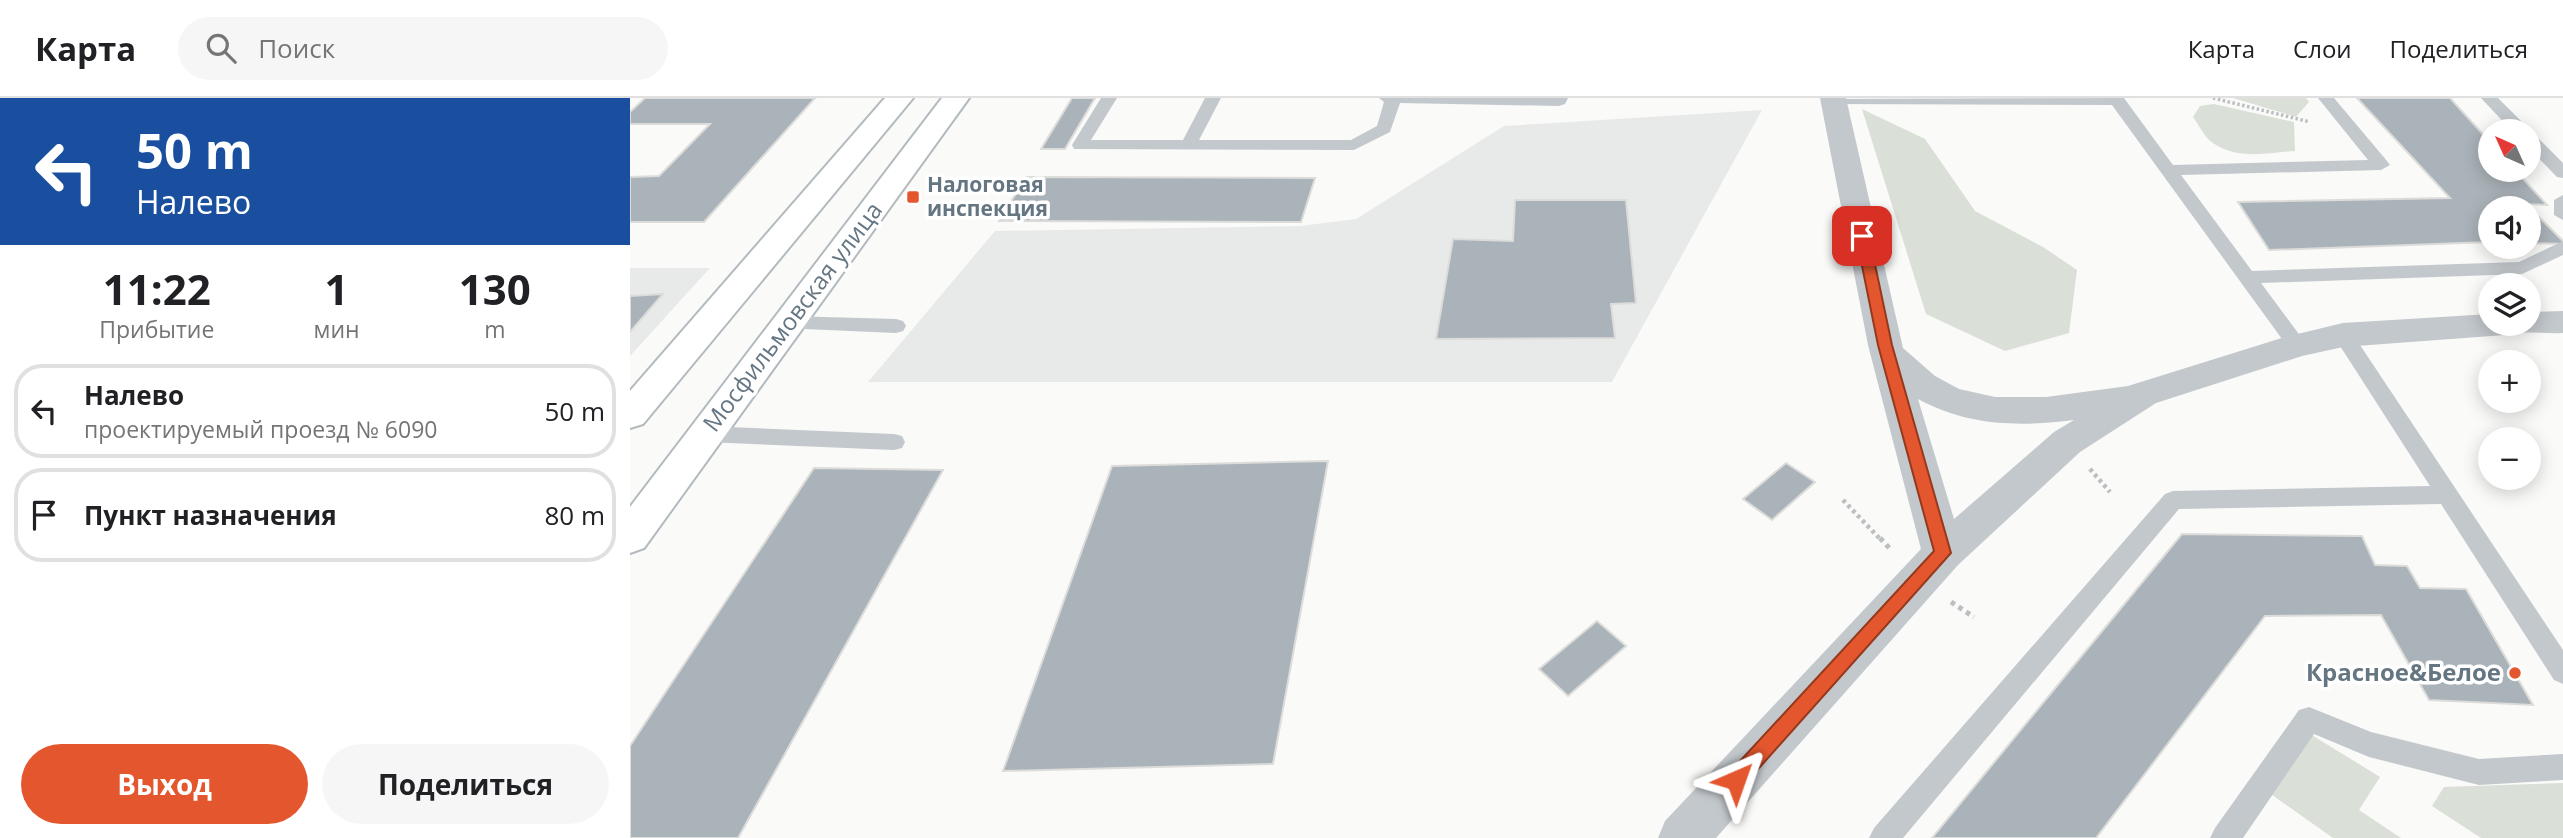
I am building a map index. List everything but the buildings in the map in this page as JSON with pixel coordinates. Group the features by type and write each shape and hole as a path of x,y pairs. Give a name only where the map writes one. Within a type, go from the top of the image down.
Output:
{"main road":[{"path":"630,415 900,98"},
{"name":"Мосфильмовская улица","path":"630,537 956,98"}],"street":[{"path":"1833,99 1890,356 1943,553"},
{"path":"2541,323 2563,323"},
{"path":"1890,356 1921,384 1945,397 1979,408 2040,413 2143,394 2297,345 2343,335 2478,326"},
{"path":"1683,838 1943,553 2067,442 2143,394"}],"lane":[{"path":"1109,98 1080,145 1354,145 1384,129 1393,98"},
{"path":"1188,146 1213,98"},
{"path":"1387,98 1559,101 1560,98"},
{"path":"2169,170 2381,165 2326,98"},
{"path":"2488,98 2509,119"},
{"path":"1833,99 2117,100 2297,345"},
{"path":"2541,151 2563,173"},
{"path":"2563,200 2563,215"},
{"path":"2245,277 2522,268 2563,247"},
{"path":"788,324 896,326"},
{"path":"2343,335 2563,672"},
{"path":"706,434 894,442"},
{"path":"1884,838 2173,500 2446,495"},
{"path":"2225,838 2309,719 2369,744 2479,772 2563,767"}],"path":[{"path":"2213,98 2354,133"}],"shaded area":[{"path":"2233,98 2306,98 2309,102 2296,117"},
{"path":"2214,104 2294,122 2295,151 2242,154 2213,143 2193,117 2200,106"},
{"path":"1862,109 1925,139 1975,211 2043,247 2077,270 2069,333 2005,351 1926,314"},
{"path":"1762,110 1612,382 868,382 995,231 1300,226 1356,219 1504,126"},
{"path":"630,268 710,268 630,356"},
{"path":"2302,729 2380,777 2359,810 2401,838 2333,838 2261,787"},
{"path":"2563,783 2563,838 2481,838 2432,806 2444,787"}],"place":[{"name":"Налоговая инспекция","path":"913,197"},
{"name":"Красное&Белое","path":"2515,673"}],"route":[{"path":"1736,780 1943,553 1885,345 1862,236"}]}
